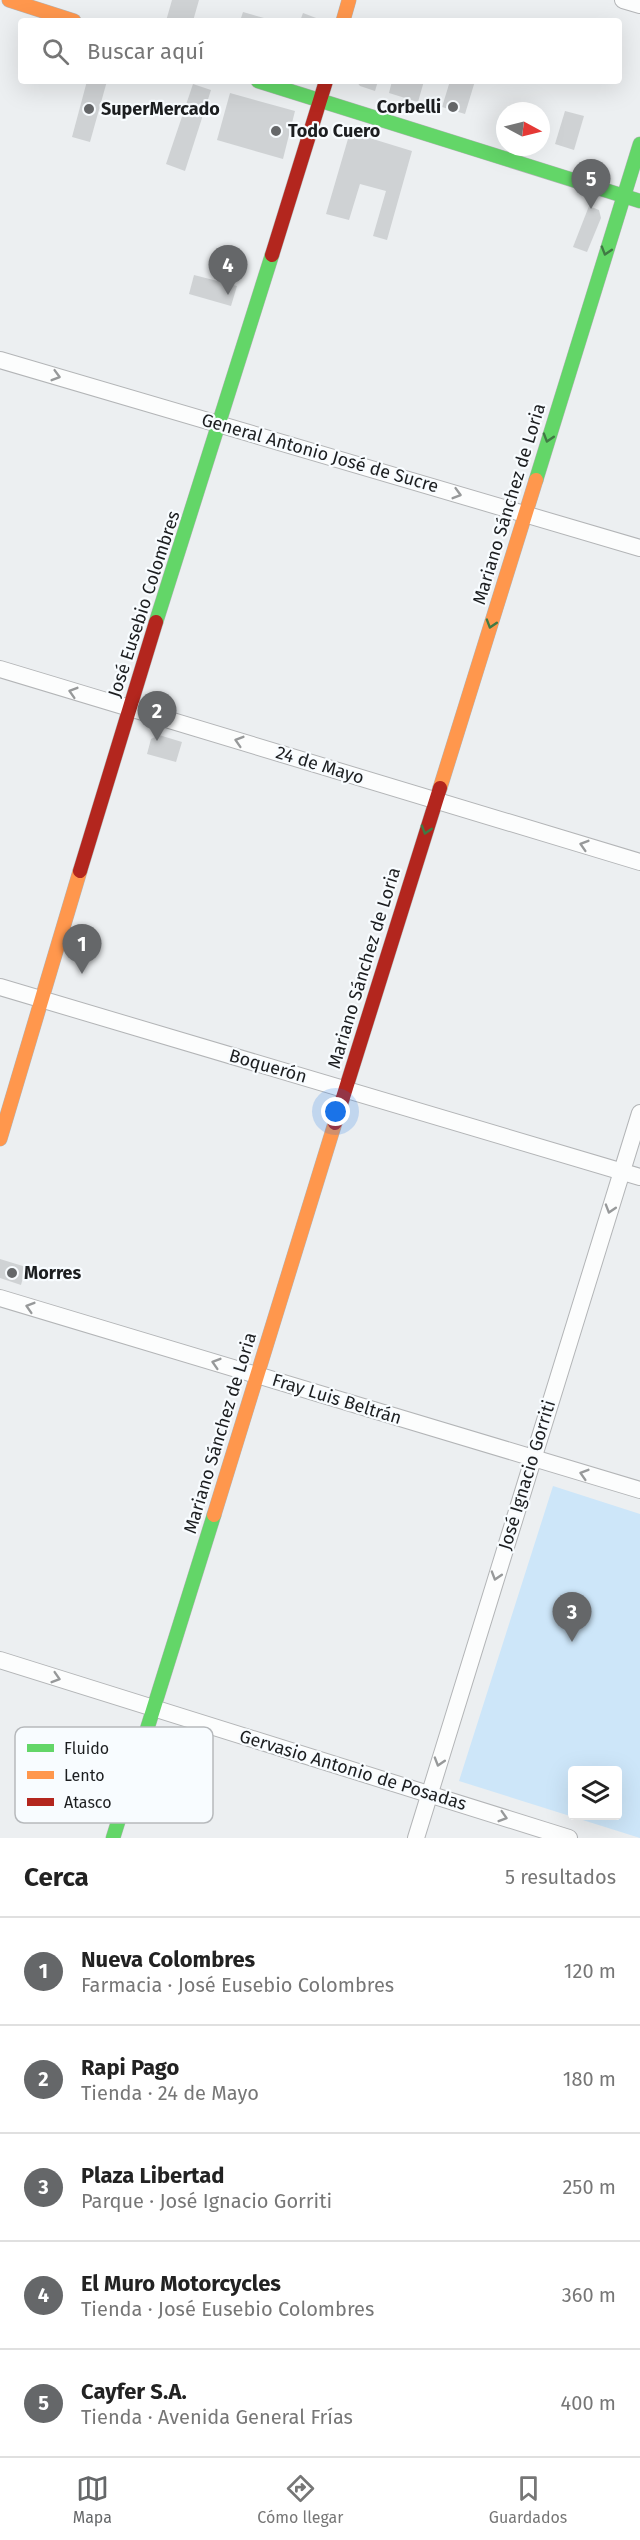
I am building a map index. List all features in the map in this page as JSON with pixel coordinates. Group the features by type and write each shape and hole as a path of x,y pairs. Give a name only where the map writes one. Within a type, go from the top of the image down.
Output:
{"street":[{"path":"9,0 65,18"},
{"path":"344,18 349,0"},
{"path":"623,0 640,5"},
{"path":"267,84 640,201"},
{"name":"José Eusebio Colombres","path":"0,1139 129,709 325,84"},
{"name":"Mariano Sánchez de Loria","path":"148,1727 640,144"},
{"name":"General Antonio José de Sucre","path":"0,360 640,548"},
{"name":"24 de Mayo","path":"0,669 640,862"},
{"name":"Boquerón","path":"0,987 640,1177"},
{"name":"José Ignacio Gorriti","path":"416,1838 640,1113"},
{"name":"Fray Luis Beltrán","path":"0,1298 640,1490"},
{"name":"Gervasio Antonio de Posadas","path":"0,1660 569,1838"},
{"name":"Mariano Sánchez de Loria","path":"113,1838 118,1823"}],"shaded area":[{"path":"553,1486 640,1514 640,1838 583,1820 622,1820 622,1766 568,1766 568,1815 459,1781"}],"building":[{"path":"172,0 199,0 194,18 167,18"},
{"path":"243,12 264,18 241,18"},
{"path":"303,13 316,18 301,18"},
{"name":"SuperMercado","path":"86,84 106,84 90,142 72,137"},
{"path":"193,84 211,90 185,171 166,164"},
{"path":"358,84 377,84 375,91"},
{"path":"391,84 423,84 418,102 389,93"},
{"path":"449,84 474,84 465,114 442,107"},
{"path":"230,93 295,111 283,159 217,140"},
{"path":"565,111 584,116 574,150 555,144"},
{"path":"350,132 412,151 387,240 373,236 386,191 360,184 349,220 326,214"},
{"path":"589,206 599,210 601,218 587,252 573,247"},
{"path":"194,275 237,286 231,306 189,294"},
{"path":"159,735 182,742 176,762 147,754 151,739"},
{"name":"Morres","path":"0,1259 26,1267 21,1285 0,1278"}],"traffic: fast":[{"path":"268,84 640,201"},
{"path":"536,480 640,144"},
{"path":"156,622 272,255"},
{"path":"148,1727 214,1515"},
{"path":"113,1838 118,1823"}],"traffic: slow":[{"path":"9,0 65,18"},
{"path":"344,18 349,0"},
{"path":"440,788 536,480"},
{"path":"0,1139 80,871"},
{"path":"214,1515 335,1123"}],"traffic: jam":[{"path":"272,255 325,84"},
{"path":"80,871 156,622"},
{"path":"335,1123 440,788"}],"place":[{"name":"Corbelli","path":"453,107"},
{"name":"SuperMercado","path":"89,109"},
{"name":"Todo Cuero","path":"276,131"},
{"name":"Cayfer S.A.","path":"591,209"},
{"name":"El Muro Motorcycles","path":"228,295"},
{"name":"Rapi Pago","path":"157,741"},
{"name":"Nueva Colombres","path":"82,974"},
{"name":"Morres","path":"12,1273"},
{"name":"Plaza Libertad","path":"572,1642"}]}
